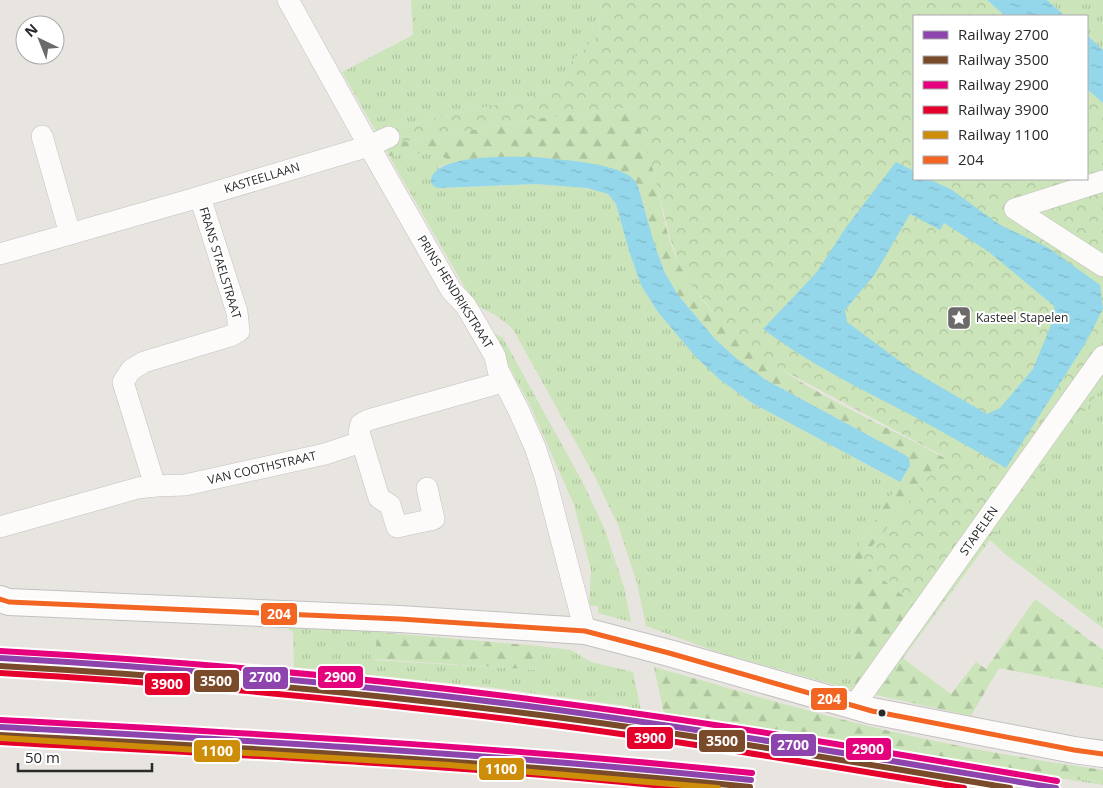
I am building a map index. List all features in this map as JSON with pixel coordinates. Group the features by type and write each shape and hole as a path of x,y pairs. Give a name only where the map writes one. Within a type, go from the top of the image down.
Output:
{"street":[{"name":"PRINS HENDRIKSTRAAT","path":"288,0 451,290 466,306 495,356 503,382 518,409 537,454 585,631"},
{"path":"42,136 70,234"},
{"name":"KASTEELLAAN","path":"0,254 200,197 369,146 389,137"},
{"path":"1103,181 1015,208 1103,266"},
{"name":"FRANS STAELSTRAAT","path":"155,486 123,382 131,370 144,362 230,336 238,331 237,312 200,197"},
{"name":"STAPELEN","path":"854,706 1103,356"},
{"path":"427,488 434,519 397,527 390,505 379,498 361,442 359,432 361,424 368,420 503,382"},
{"name":"VAN COOTHSTRAAT","path":"0,527 138,488 185,486 325,454 361,442"},
{"path":"0,598 9,602 400,619 585,631 872,711 1103,754"}],"green space":[{"path":"411,0 601,0 599,34 567,66 563,90 432,119 378,135 342,72 413,35"},
{"path":"601,0 987,0 1004,15 913,15 913,180 1088,180 1088,90 1103,103 1103,386 876,695 853,690 915,605 860,561 945,457 775,366 746,346 726,328 692,286 680,266 670,238 654,173 633,107 542,118 383,145 378,135 432,119 563,90 567,66 599,34"},
{"path":"1047,0 1103,0 1103,50 1088,36 1088,15 1064,15"},
{"path":"634,107 654,172 664,221 671,244 681,267 703,301 731,331 763,357 798,380 945,458 860,561 915,605 853,690 851,568 859,545 910,466 905,455 766,380 736,358 715,339 678,295 665,273 654,243 638,186 535,157 454,162 438,155 424,153 389,156 383,145 542,118"},
{"path":"424,153 438,155 454,162 439,167 439,188 535,184 587,188 608,194 616,204 641,285 657,311 719,379 752,403 900,482 859,545 853,690 717,652 646,626 637,583 618,525 595,477 514,331 501,319 475,305 389,156"},
{"path":"491,333 503,338 583,483 605,530 624,587 631,622 598,613 598,606 589,606 591,570 574,505 530,405"},
{"path":"1103,386 1103,628 1005,554 989,539"},
{"path":"1035,599 1103,650 1103,688 999,668 971,716 876,695 877,688 901,657 951,694 976,662 986,669"},
{"path":"289,624 377,632 375,660 539,670 539,646 571,650 591,662 633,672 641,710 633,710 627,706 496,688 294,667 293,632 289,630"},
{"path":"377,632 539,646 539,670 375,659"},
{"path":"654,667 883,730 977,749 1103,770 1103,783 680,715 674,717 664,714"},
{"path":"680,715 1103,783 1103,785 674,717"}],"water":[{"path":"987,0 1047,0 1064,15 1004,15"},
{"path":"1088,36 1103,50 1103,103 1088,90"},
{"path":"493,157 535,157 596,164 631,177 638,186 654,243 665,273 678,295 715,339 736,358 766,380 909,458 910,466 900,482 752,403 719,379 696,357 657,311 641,285 616,204 608,194 587,188 535,184 439,188 431,183 434,173 444,166 458,162"},
{"path":"896,162 913,170 913,180 931,180 952,190 1000,225 1047,247 1100,285 1103,309 1085,344 1006,468 834,374 798,353 763,329 817,272 847,226","holes":["910,214 940,230 944,223 989,252 1054,306 1055,315 1033,369 1000,408 987,414 913,371 847,322 845,310 875,274"]}],"rail line":[{"name":"2900","path":"0,651 272,671 476,692 737,728 1057,781"},
{"name":"2700","path":"0,658 204,672 543,708 672,726 1056,788"},
{"name":"3500","path":"0,666 270,686 473,707 716,740 1010,788"},
{"name":"3900","path":"0,673 202,687 472,715 699,745 964,788"},
{"name":"2900","path":"0,720 470,748 752,773"},
{"name":"2700","path":"0,727 470,755 751,780"},
{"name":"3500","path":"0,735 469,763 750,787"},
{"name":"1100","path":"0,738 449,765 718,788"},
{"name":"3900","path":"0,742 427,766 683,788"}],"transit line":[{"name":"204","path":"0,599 9,602 400,619 585,631 872,711 1103,754"}],"place":[{"name":"Kasteel Stapelen","path":"959,318"}]}
